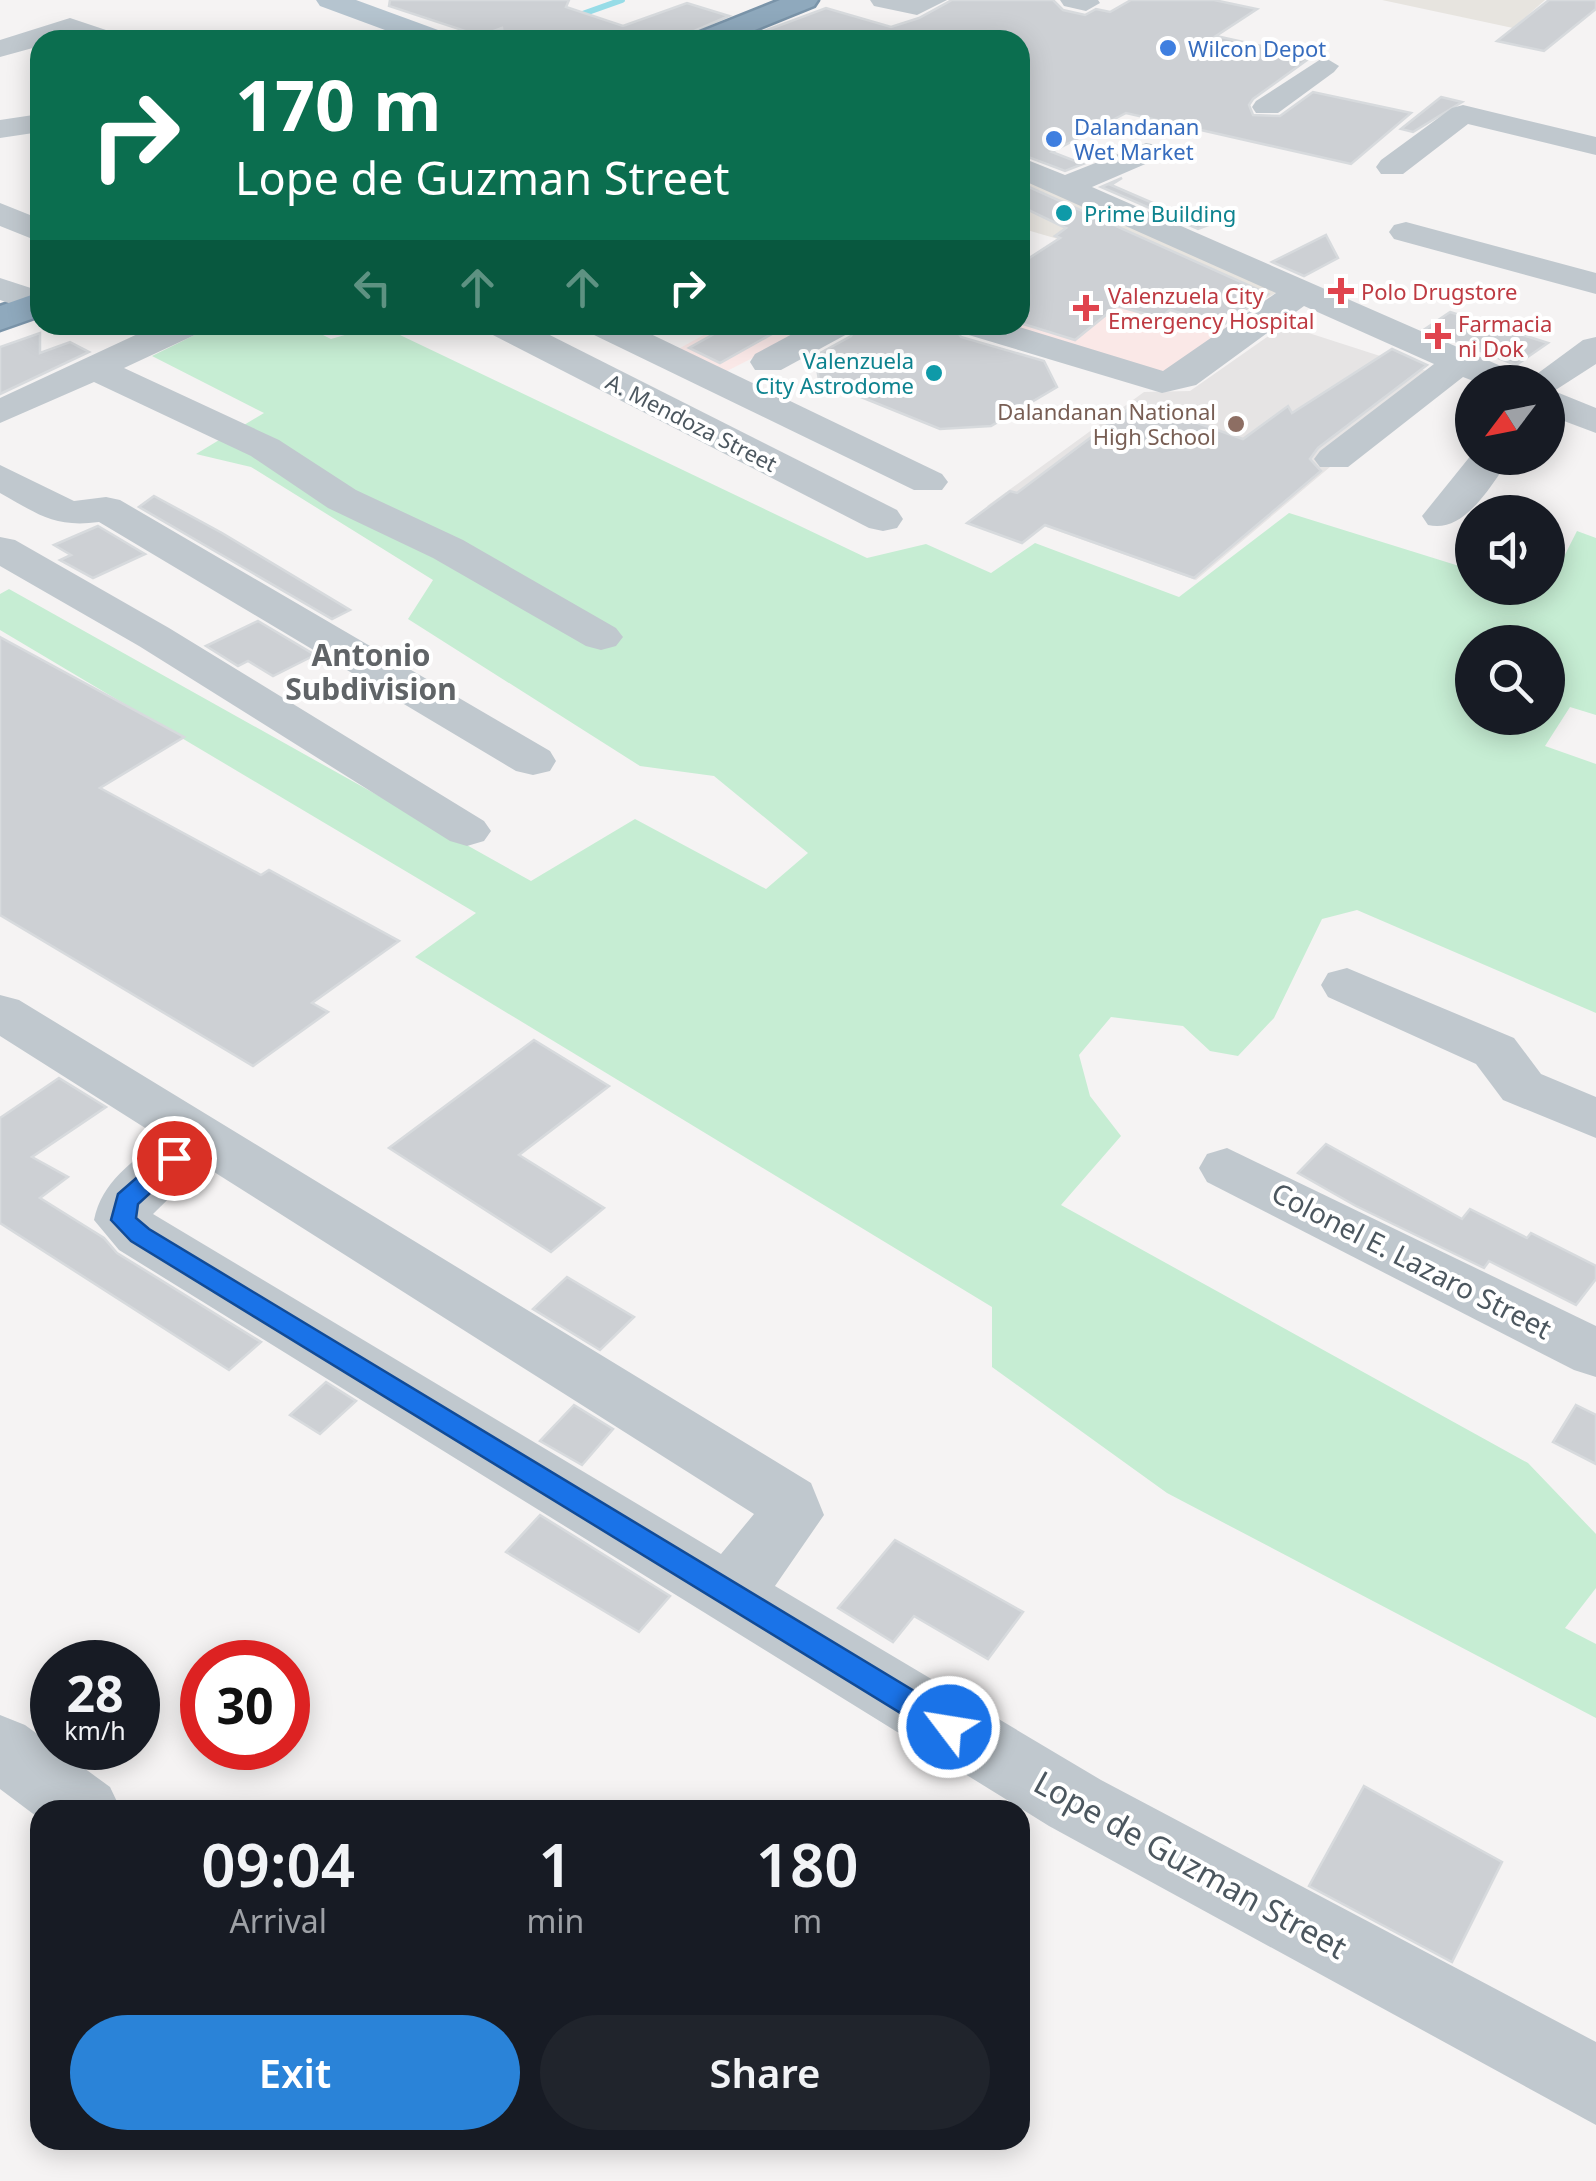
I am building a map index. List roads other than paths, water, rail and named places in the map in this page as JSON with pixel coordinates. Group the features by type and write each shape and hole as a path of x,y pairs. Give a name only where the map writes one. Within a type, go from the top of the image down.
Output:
{"highway":[{"path":"740,30 804,0"},
{"path":"0,319 30,307"}],"main road":[{"path":"346,2 415,30"}],"street":[{"path":"884,0 917,7 933,0"},
{"path":"30,40 2,49 30,63"},
{"path":"1267,107 1324,66"},
{"path":"1392,167 1462,114 1596,146"},
{"path":"0,129 30,124"},
{"path":"1494,143 1596,170"},
{"path":"1065,187 1146,152"},
{"path":"1030,172 1466,365"},
{"path":"0,214 30,228"},
{"path":"1406,232 1596,284"},
{"path":"0,288 30,299"},
{"path":"1006,335 1131,376 1162,382 1182,377 1300,292"},
{"path":"1131,376 1191,330"},
{"path":"0,412 165,335"},
{"name":"A. Mendoza Street","path":"522,335 870,512 921,478 624,335"},
{"path":"768,362 818,335"},
{"path":"1565,384 1596,348"},
{"path":"1334,458 1459,362"},
{"path":"95,368 265,448 342,499 448,549 601,637"},
{"path":"1565,396 1596,422"},
{"path":"1442,516 1476,475"},
{"path":"0,477 68,514 106,509 533,761"},
{"path":"0,549 154,637 467,832"},
{"path":"1347,985 1495,1051 1522,1086 1596,1119"},
{"path":"0,1012 788,1502 791,1515 728,1595"},
{"name":"Lope de Guzman Street","path":"197,1138 127,1200 123,1220 132,1228 728,1595 1075,1802 1596,2085"},
{"name":"Colonel E. Lazaro Street","path":"1227,1168 1596,1353"},
{"path":"0,1747 71,1800"}],"waterway":[{"path":"574,17 622,0"}],"place":[{"name":"Wilcon Depot","path":"1168,48"},
{"name":"Dalandanan Wet Market","path":"1054,139"},
{"name":"Prime Building","path":"1064,213"},
{"name":"Polo Drugstore","path":"1341,291"},
{"name":"Valenzuela City Emergency Hospital","path":"1086,308"},
{"name":"Farmacia ni Dok","path":"1438,336"},
{"name":"Valenzuela City Astrodome","path":"934,373"},
{"name":"Dalandanan National High School","path":"1236,424"}],"district":[{"name":"Antonio Subdivision","path":"371,671"}]}
